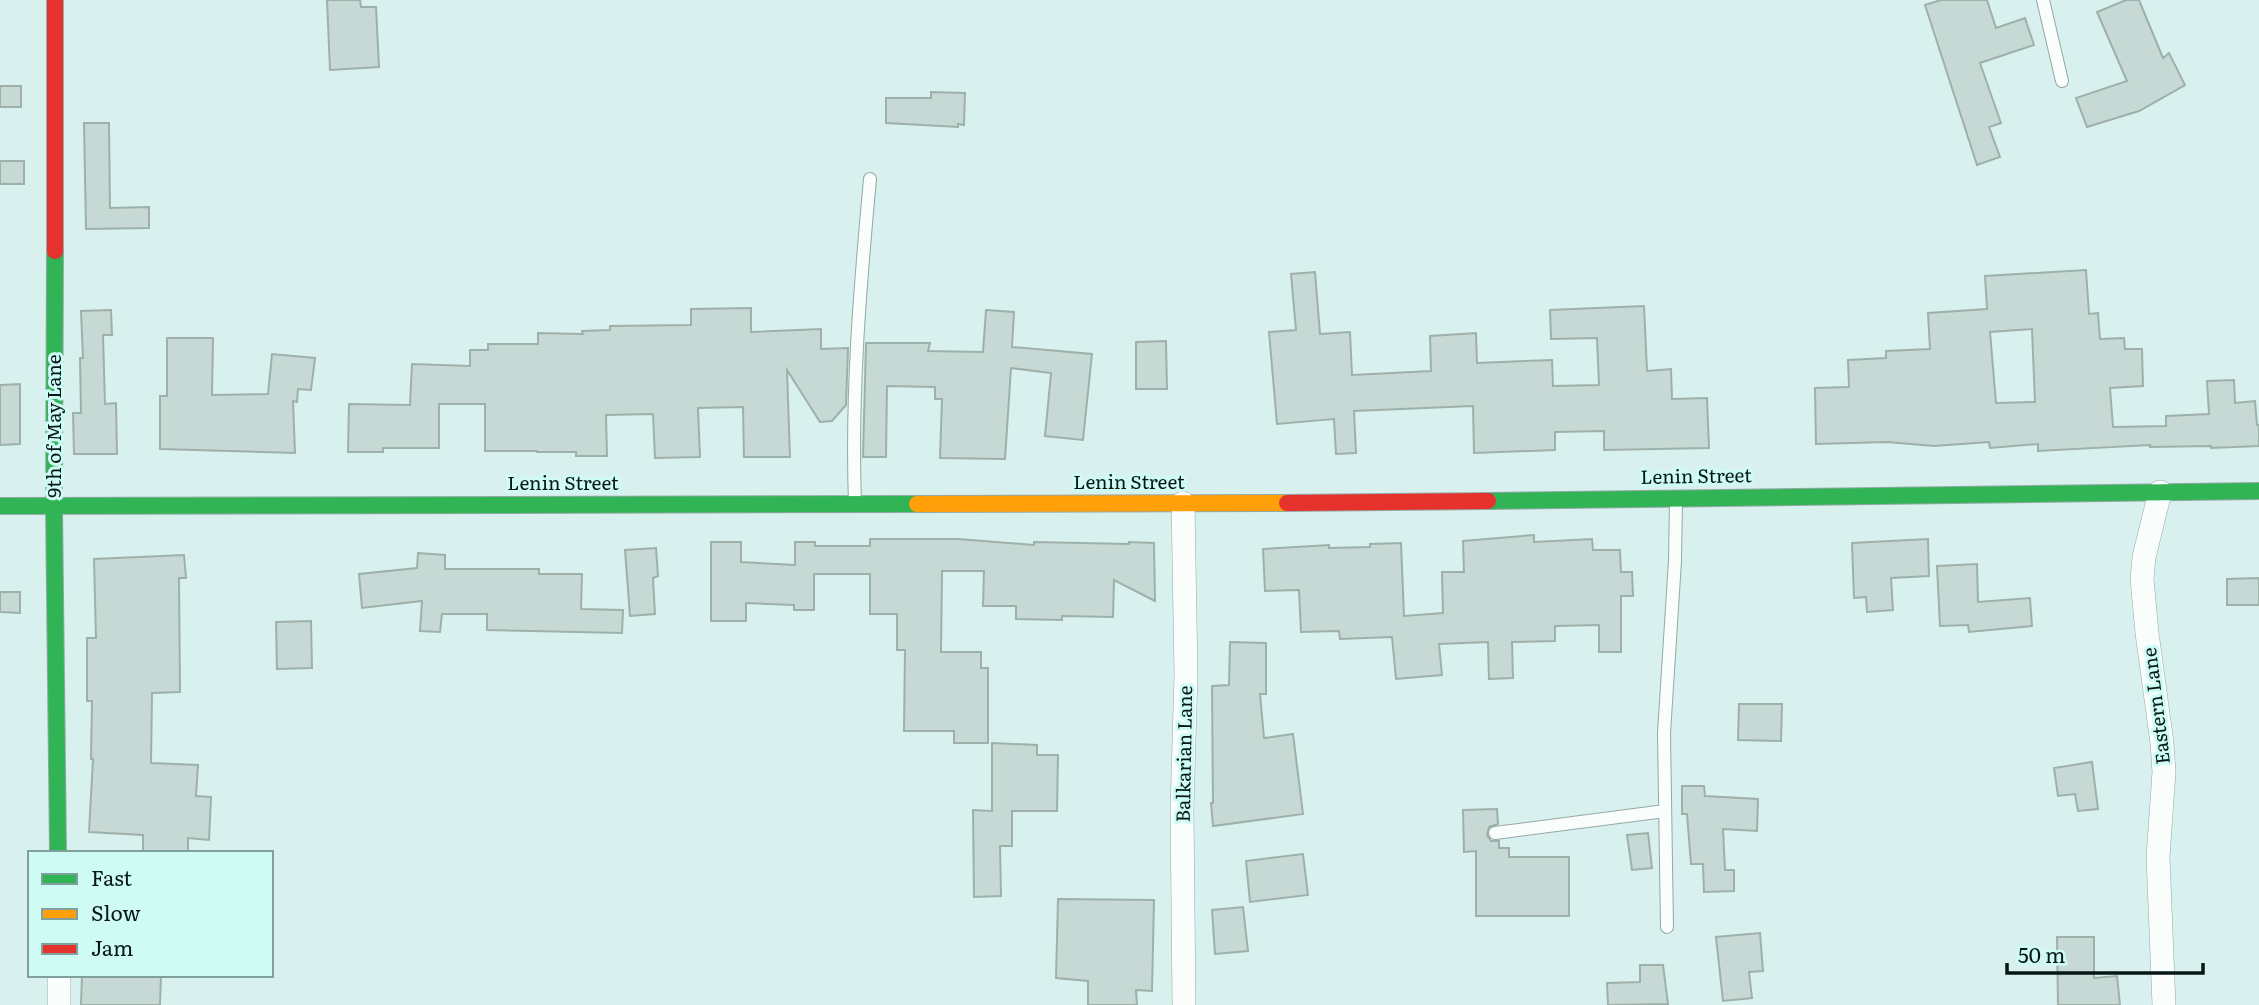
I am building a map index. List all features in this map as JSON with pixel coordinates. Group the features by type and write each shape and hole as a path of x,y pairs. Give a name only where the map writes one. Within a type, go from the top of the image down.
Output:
{"street":[{"name":"9th of May Lane","path":"55,0 54,506 58,851"},
{"name":"Eastern Lane","path":"2160,492 2144,557 2143,579 2164,772 2158,857 2164,1005"},
{"name":"Lenin Street","path":"0,506 1372,503 2259,492"},
{"name":"Balkarian Lane","path":"1183,503 1186,674 1182,809 1184,1005"},
{"path":"59,977 60,1005"}],"lane":[{"path":"2043,0 2062,81"},
{"path":"855,504 855,362 870,179"},
{"path":"1667,927 1664,733 1675,561 1676,498"},
{"path":"1495,832 1665,811"}],"building":[{"path":"327,0 360,0 361,7 376,7 379,67 330,70"},
{"path":"1941,0 1987,0 1996,28 2025,18 2034,45 1980,63 2001,123 1989,127 2000,157 1977,165 1925,5"},
{"path":"2126,0 2139,0 2163,58 2169,53 2185,85 2139,111 2087,127 2076,98 2127,81 2097,12"},
{"path":"0,86 21,86 21,107 0,107"},
{"path":"931,92 965,93 964,125 958,124 958,127 886,123 886,98 931,98"},
{"path":"84,123 109,123 110,208 149,207 149,228 86,229"},
{"path":"0,161 24,161 24,184 0,184"},
{"path":"2086,270 2089,314 2098,313 2100,339 2124,338 2125,349 2142,349 2143,386 2110,388 2113,427 2166,426 2166,416 2209,414 2207,381 2234,380 2235,403 2255,401 2259,446 2211,448 2150,445 2038,451 2038,444 1990,448 1989,442 1934,446 1887,442 1816,444 1815,388 1849,387 1848,360 1886,358 1886,351 1930,349 1928,313 1987,309 1985,276","holes":["2032,329 2035,402 1996,403 1990,332"]},
{"path":"1315,272 1320,334 1350,332 1352,375 1431,371 1430,336 1476,333 1477,363 1552,360 1553,386 1599,385 1597,338 1551,339 1550,310 1644,306 1647,371 1671,369 1672,399 1707,398 1709,448 1604,450 1604,431 1555,432 1555,450 1474,453 1473,406 1354,411 1356,453 1336,454 1334,419 1277,424 1269,332 1296,330 1291,274"},
{"path":"751,308 751,332 821,329 821,349 848,348 846,405 832,421 820,422 787,370 790,457 744,457 743,407 698,408 700,457 655,458 653,414 606,415 607,456 576,456 576,452 485,451 485,404 439,404 439,448 383,448 383,452 348,452 349,404 410,405 412,364 470,366 470,350 488,350 488,344 538,344 538,333 583,334 582,331 610,330 610,326 691,325 691,309"},
{"path":"111,310 112,335 103,335 105,404 116,403 117,454 74,454 73,413 81,413 81,311"},
{"path":"986,310 1014,312 1012,347 1092,354 1083,440 1045,436 1051,373 1011,368 1005,459 940,458 942,399 935,399 935,387 887,386 886,457 863,457 866,343 930,343 928,351 983,352"},
{"path":"167,338 213,338 212,395 268,394 272,354 315,358 311,390 298,389 297,402 293,401 295,453 160,449 160,396 167,396"},
{"path":"1166,341 1167,389 1136,389 1136,342"},
{"path":"20,384 20,444 0,445 0,385"},
{"path":"1534,535 1534,542 1592,539 1593,550 1620,550 1621,572 1632,572 1633,596 1621,596 1621,652 1599,652 1599,625 1555,626 1555,641 1512,642 1513,678 1489,679 1488,642 1439,644 1442,675 1396,679 1392,637 1340,639 1339,631 1301,632 1299,590 1265,591 1263,549 1329,545 1329,548 1370,547 1370,544 1401,543 1404,616 1443,613 1442,572 1464,572 1463,541"},
{"path":"870,539 958,539 1034,545 1034,542 1154,543 1155,601 1114,580 1113,617 1016,619 1016,606 983,606 984,571 942,571 941,652 981,652 981,668 988,668 988,743 954,743 954,731 904,731 905,650 897,650 897,614 870,614 870,574 814,574 814,610 794,610 794,605 746,603 746,621 711,621 711,542 741,542 741,562 795,565 795,542 815,542 815,546 870,546"},
{"path":"1928,539 1929,576 1891,578 1893,610 1867,612 1866,597 1854,598 1852,543"},
{"path":"656,548 658,576 653,578 655,614 630,616 625,550"},
{"path":"418,553 445,555 445,569 539,569 539,574 582,574 581,609 623,610 622,633 487,630 487,614 442,614 440,632 420,631 422,601 362,608 359,574 417,568"},
{"path":"184,555 186,578 179,578 180,692 152,693 151,763 198,765 196,796 211,797 209,840 188,838 188,851 143,851 143,835 89,832 93,759 92,701 87,701 87,638 96,638 94,559"},
{"path":"1977,564 1978,602 2030,598 2032,626 1969,632 1968,625 1940,626 1937,566"},
{"path":"2259,578 2259,605 2227,605 2227,579"},
{"path":"0,592 20,592 20,613 0,612"},
{"path":"311,621 312,668 277,669 276,622"},
{"path":"1230,642 1266,643 1266,694 1260,694 1264,738 1293,734 1303,814 1213,826 1212,686 1229,685"},
{"path":"1739,704 1782,704 1781,741 1738,740"},
{"path":"992,743 1037,745 1037,755 1058,755 1057,811 1012,811 1012,846 1000,846 1001,896 974,897 973,810 992,811"},
{"path":"2092,762 2098,809 2078,811 2075,794 2058,796 2054,768"},
{"path":"1682,786 1704,786 1705,796 1758,799 1757,831 1723,829 1725,870 1734,870 1734,891 1704,892 1703,864 1691,864 1687,814 1682,814"},
{"path":"1497,809 1498,824 1489,827 1487,835 1491,841 1499,841 1499,848 1509,848 1509,857 1569,857 1569,916 1476,916 1476,851 1464,852 1463,810"},
{"path":"1648,833 1652,868 1632,870 1627,835"},
{"path":"1303,854 1308,895 1250,902 1246,861"},
{"path":"1058,899 1154,900 1152,991 1136,990 1137,1005 1088,1005 1088,981 1056,978"},
{"path":"1243,907 1248,951 1215,954 1212,910"},
{"path":"1760,933 1763,971 1749,972 1752,998 1723,1001 1716,937"},
{"path":"2057,937 2094,937 2094,978 2117,976 2120,1005 2058,1005"},
{"path":"1640,965 1663,965 1668,1004 1608,1005 1607,983 1640,982"},
{"path":"82,977 161,977 160,1005 81,1005"}],"traffic: fast":[{"path":"55,251 54,506 58,851"},
{"path":"1488,501 2259,491"},
{"path":"0,506 917,504"}],"traffic: slow":[{"path":"917,504 1287,503"}],"traffic: jam":[{"path":"55,0 55,251"},
{"path":"1287,503 1488,501"}]}
